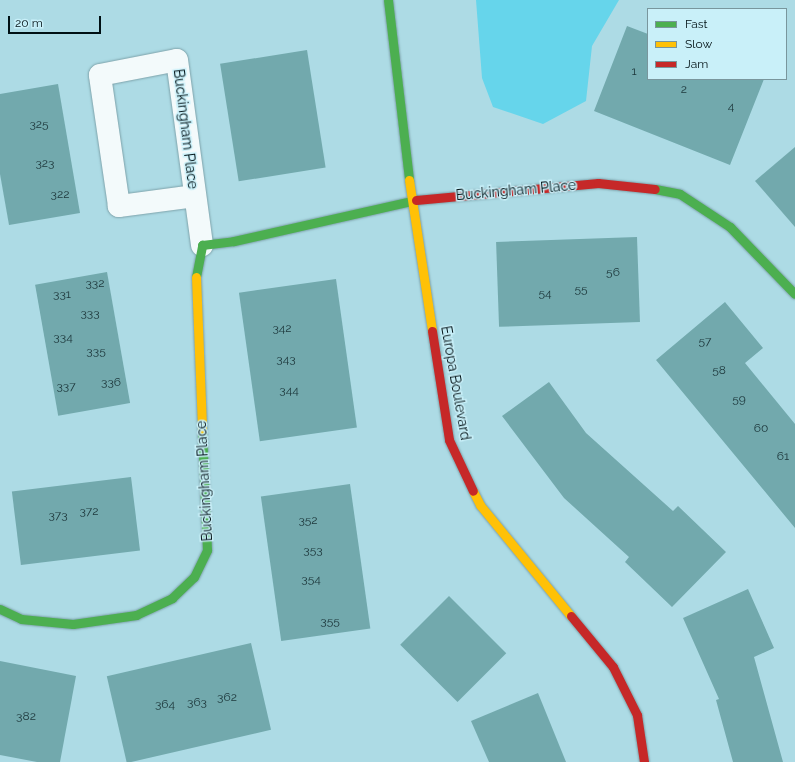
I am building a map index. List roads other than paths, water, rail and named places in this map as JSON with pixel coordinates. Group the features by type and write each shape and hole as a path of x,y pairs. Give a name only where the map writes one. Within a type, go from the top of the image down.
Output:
{"street":[{"name":"Europa Boulevard","path":"388,0 411,200 449,440 480,505 613,667 637,714 644,762"},
{"name":"Buckingham Place","path":"0,609 21,620 73,624 136,615 172,598 194,577 207,550 195,286 202,245 177,60 100,75 119,206 195,196"},
{"name":"Buckingham Place","path":"202,245 234,241 411,200 598,183 637,184 680,194 730,227 795,294"}],"water":[{"path":"476,0 619,0 592,46 586,101 543,124 493,107 482,78"}]}
